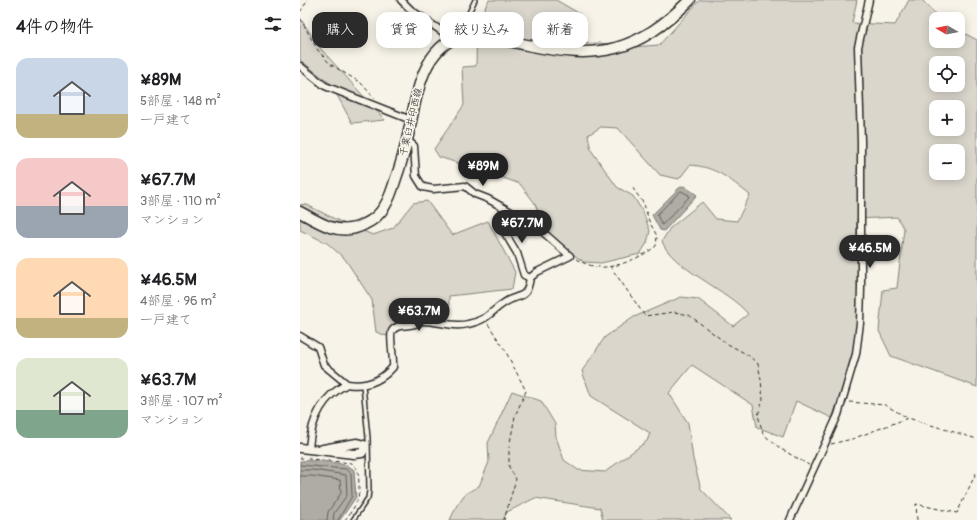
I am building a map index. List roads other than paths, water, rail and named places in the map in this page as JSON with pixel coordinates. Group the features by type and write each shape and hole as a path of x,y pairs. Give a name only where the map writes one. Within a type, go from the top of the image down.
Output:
{"main road":[{"path":"524,44 552,50 583,53 602,51 634,43 651,34 670,20 690,0"},
{"name":"千葉臼井印西線","path":"300,212 330,227 342,229 360,227 378,216 391,195 407,140 416,93 428,65 440,47"}],"street":[{"path":"402,0 411,10 440,27"},
{"path":"790,520 824,446 842,402 856,354 860,323 861,141 858,47 869,0"},
{"path":"300,66 325,86 411,120"},
{"path":"300,336 318,347 324,365 347,384 363,385 377,381 393,367 392,332 400,326 423,321 456,326 484,319 504,303 525,294 528,290 530,278 537,272 570,256 536,226 488,199 475,194 465,186 433,189 423,187 416,176 414,146 407,140"},
{"path":"516,214 505,233 517,253 524,275 530,278"},
{"path":"309,448 310,432 316,414 331,396 347,384"},
{"path":"300,448 323,449"}],"lane":[{"path":"469,12 475,0"},
{"path":"353,520 368,498 369,491 368,438 363,385"}],"water":[{"path":"684,186 697,195 664,231 660,230 652,215 679,188"},
{"path":"300,461 336,463 350,467 354,470 356,497 340,520 300,520"}]}
